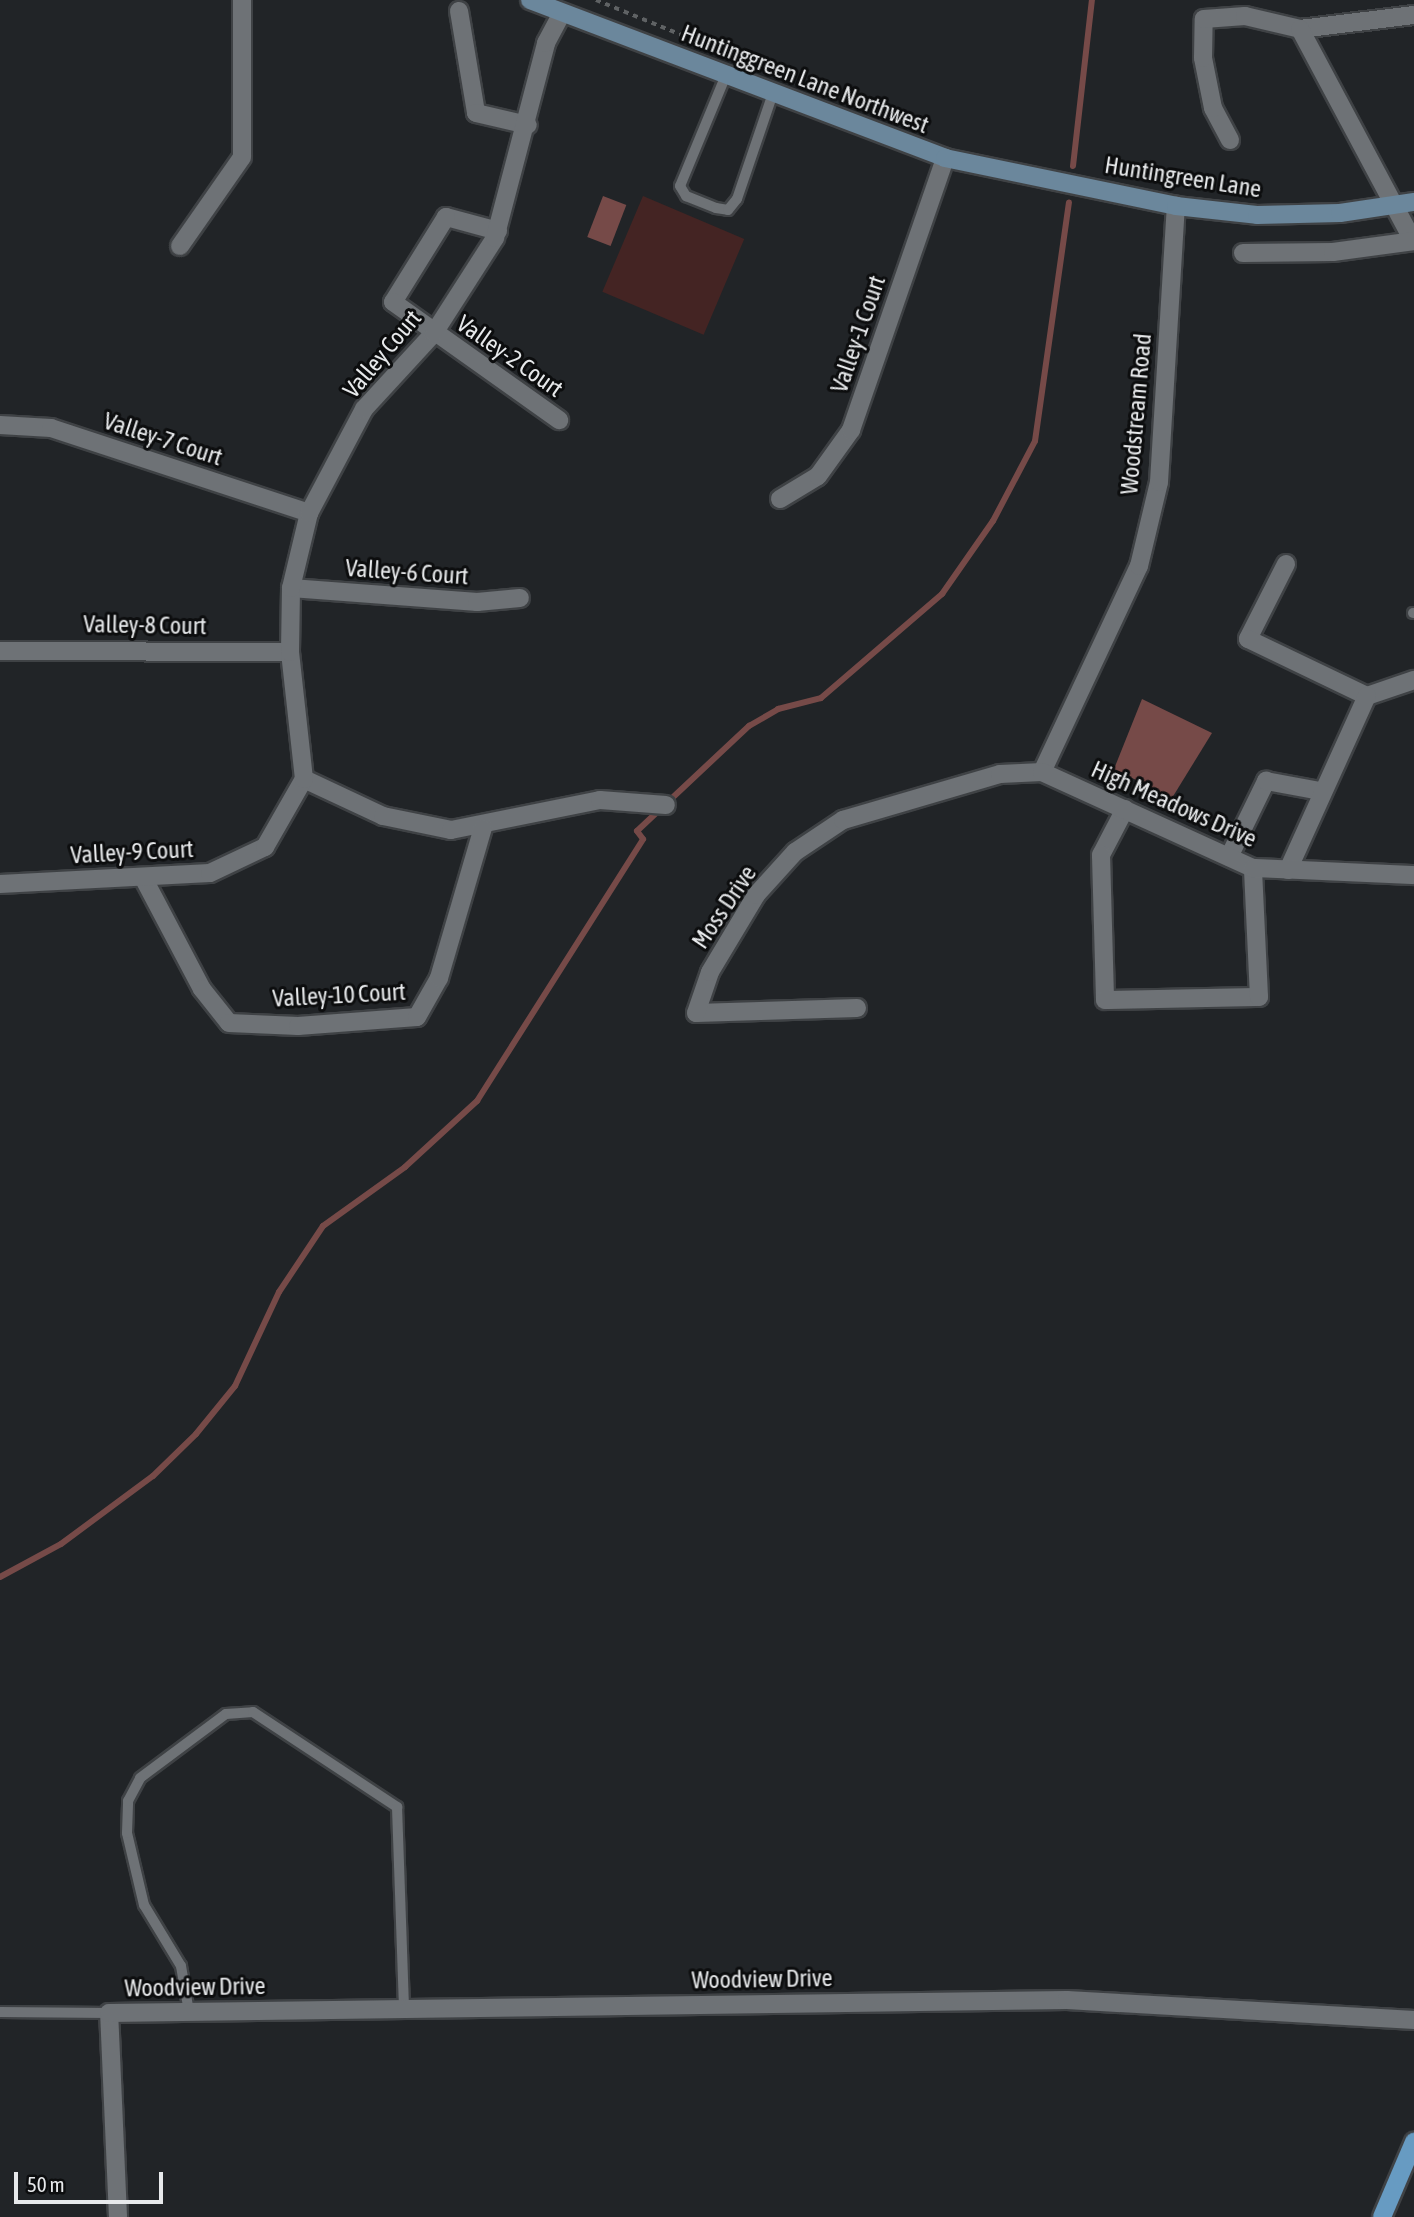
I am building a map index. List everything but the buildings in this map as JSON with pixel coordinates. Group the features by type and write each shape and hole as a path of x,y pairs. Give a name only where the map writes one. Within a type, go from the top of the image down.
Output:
{"main road":[{"path":"1382,2217 1414,2142"}],"street":[{"path":"180,246 242,157 242,0"},
{"name":"Huntinggreen Lane Northwest","path":"530,0 945,158 1070,184"},
{"path":"459,11 476,113 528,125"},
{"name":"Valley Court","path":"304,779 289,652 291,588 309,513 364,408 434,333 498,232 528,125 547,43 562,13"},
{"path":"1230,140 1213,108 1202,58 1204,19 1244,16 1300,29 1414,15"},
{"path":"1243,253 1333,252 1414,241 1300,29"},
{"name":"Valley-1 Court","path":"780,499 818,476 851,430 945,158"},
{"name":"Huntingreen Lane","path":"1070,184 1176,205 1257,215 1394,206 1414,202"},
{"name":"Woodstream Road","path":"1042,772 1144,542 1159,482 1176,205"},
{"name":"Valley-2 Court","path":"498,232 446,217 393,302 559,419"},
{"name":"Valley-7 Court","path":"0,425 51,428 309,513"},
{"path":"1286,564 1248,639 1367,696 1414,680"},
{"name":"Valley-6 Court","path":"291,588 477,602 520,598"},
{"name":"Valley-8 Court","path":"0,651 289,652"},
{"path":"1288,870 1320,790 1367,696"},
{"name":"High Meadows Drive","path":"1042,772 1254,868 1414,875"},
{"name":"Moss Drive","path":"856,1008 695,1013 710,972 756,895 795,852 843,820 1000,774 1042,772"},
{"path":"304,779 414,825 483,828 600,800 666,805"},
{"name":"Valley-9 Court","path":"0,884 145,881 210,873 265,847 304,779"},
{"path":"1229,857 1266,780 1320,790"},
{"path":"1125,809 1101,855 1105,1000 1259,997 1254,868"},
{"name":"Valley-10 Court","path":"145,881 202,989 229,1023 298,1026 417,1017 439,978 483,828"},
{"name":"Woodview Drive","path":"109,2013 1067,2000 1414,2020"},
{"path":"109,2013 118,2217"}],"lane":[{"path":"726,75 680,186 685,196 716,208 728,210 737,199 773,93"},
{"path":"189,2012 181,1966 144,1906 127,1833 128,1801 140,1778 226,1714 253,1712 397,1807 404,2009"},
{"path":"0,2011 109,2013"}],"path":[{"path":"596,0 722,51"}],"shaded area":[{"path":"603,196 626,205 611,246 587,237"},
{"path":"643,196 744,239 704,335 602,292"},
{"path":"1142,699 1212,733 1172,798 1114,769"}],"waterway":[{"path":"1073,166 1092,0"},
{"path":"0,1577 61,1544 153,1476 196,1434 235,1386 279,1292 323,1226 405,1167 477,1101 643,839 637,831 749,726 778,709 821,698 942,594 993,521 1035,441 1069,202"}]}
